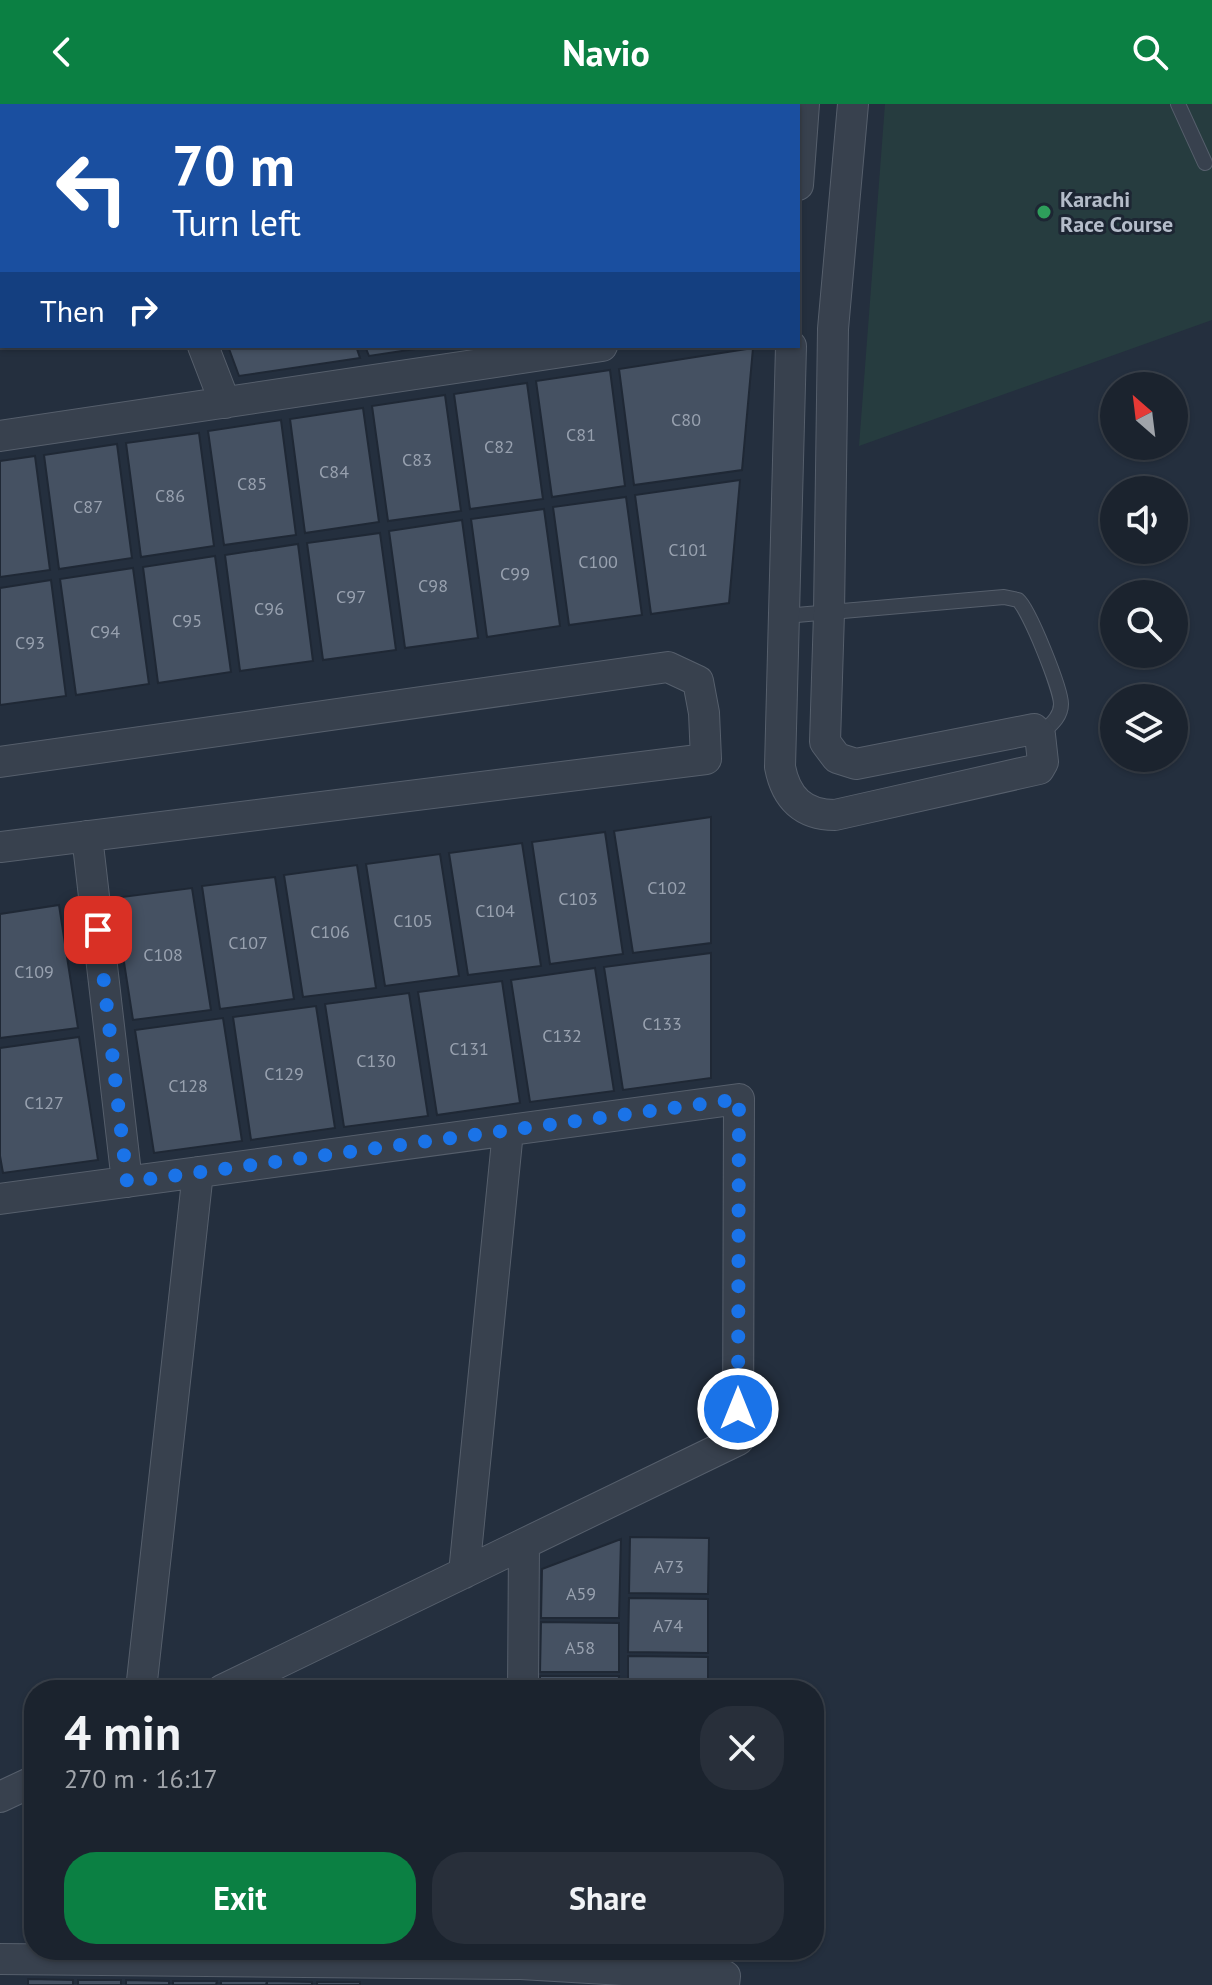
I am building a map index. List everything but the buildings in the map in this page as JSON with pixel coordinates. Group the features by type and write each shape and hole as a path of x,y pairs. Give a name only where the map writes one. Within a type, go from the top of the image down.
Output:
{"street":[{"path":"800,158 804,104"},
{"path":"791,348 780,767 783,785 794,801 805,809 835,815 1035,771 1043,762 1040,735 1038,731 1030,729 856,764 837,758 825,742 833,329 853,104"},
{"path":"204,348 225,403"},
{"path":"0,436 225,403 535,351 575,348"},
{"path":"0,762 668,667 698,681 704,713 706,759 0,847"},
{"path":"87,836 127,1182"},
{"path":"0,1199 739,1099 738,1440 243,1680"},
{"path":"464,1573 508,1131"},
{"path":"142,1680 198,1172"},
{"path":"523,1680 524,1544"},
{"path":"0,1797 24,1786"},
{"path":"6,1968 521,1966 725,1976 724,1985"}],"lane":[{"path":"1178,104 1205,163"},
{"path":"785,616 1004,597 1018,600 1028,613 1061,704 1055,721 1040,735"}],"green space":[{"name":"Karachi Race Course","path":"885,104 1212,104 1212,320 859,446"}],"place":[{"name":"Karachi Race Course","path":"1044,212"}],"route":[{"path":"98,930 127,1182 739,1099 738,1409"}]}
